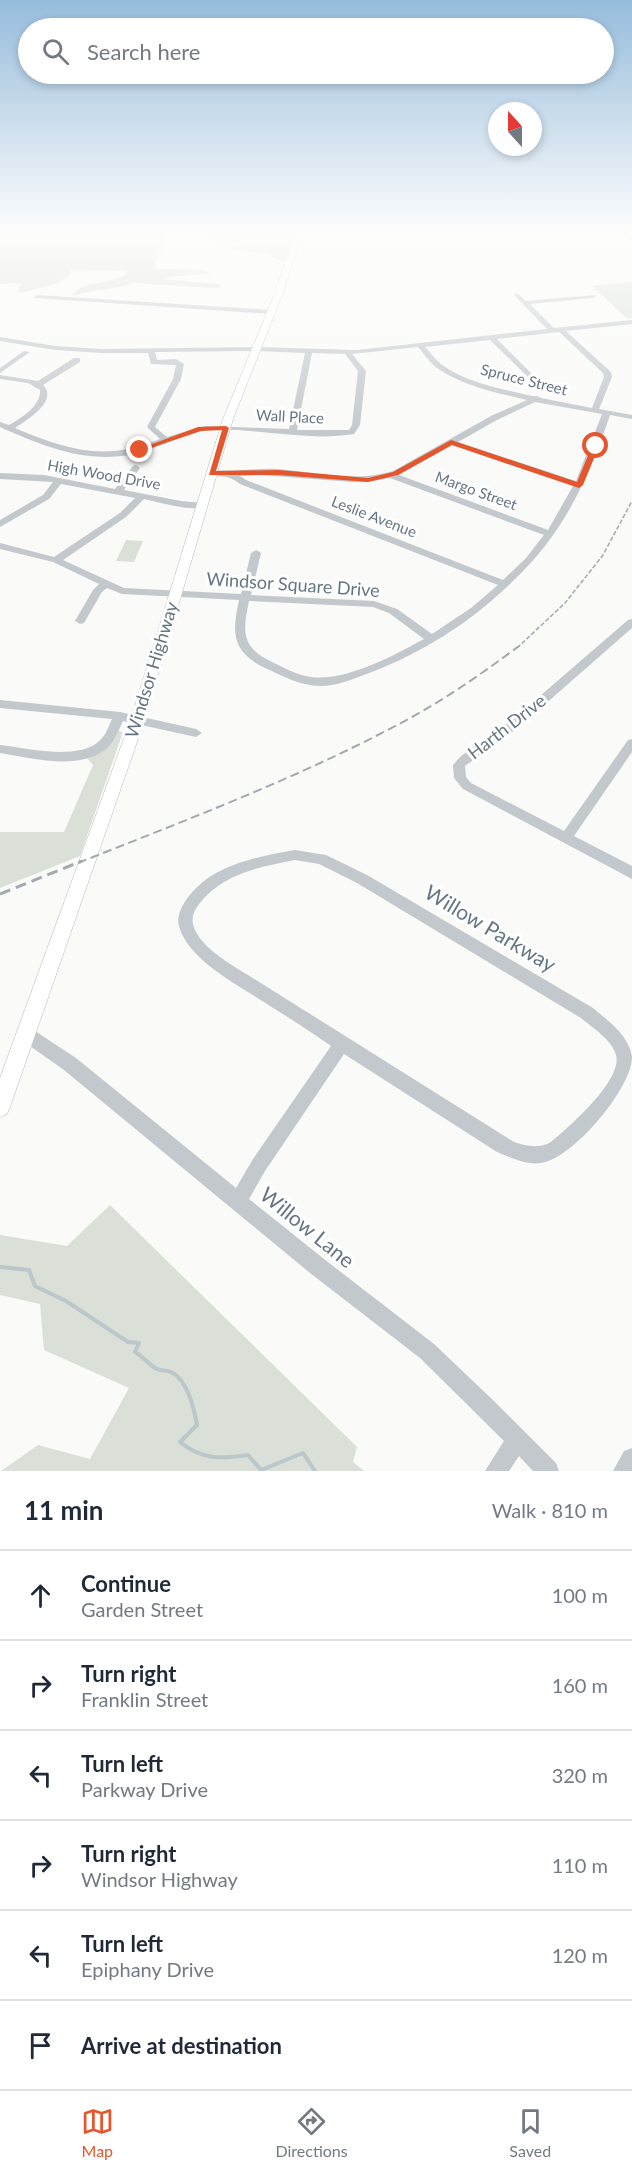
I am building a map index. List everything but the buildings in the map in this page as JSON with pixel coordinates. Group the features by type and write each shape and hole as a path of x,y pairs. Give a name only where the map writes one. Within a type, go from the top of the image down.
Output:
{"main road":[{"name":"Windsor Highway","path":"0,1107 6,1072 26,1034 138,719 226,428 275,300"}],"street":[{"path":"78,300 271,312"},
{"path":"521,300 607,372 608,376 595,410"},
{"path":"524,303 557,300"},
{"path":"0,339 72,350 256,349 346,352 630,323"},
{"path":"491,337 529,376"},
{"name":"Spruce Street","path":"420,346 438,365 455,374 494,388 632,417"},
{"path":"151,351 154,362 176,361 180,364 177,379 151,427 166,440"},
{"path":"293,431 309,351"},
{"path":"0,376 27,352"},
{"name":"Wall Place","path":"4,426 58,449 91,456 121,454 200,429 353,431 362,371 346,352"},
{"path":"38,385 76,360"},
{"path":"0,376 38,385 44,391 44,397 28,417 4,426"},
{"path":"212,473 279,472 357,480 391,475 537,398"},
{"path":"256,553 239,630 244,647 254,658 300,679 321,682 346,677 405,655 466,618 505,584 551,534 579,485 607,412"},
{"path":"451,442 579,485"},
{"path":"117,492 135,468"},
{"name":"Leslie Avenue","path":"233,474 243,482 505,584"},
{"name":"Margo Street","path":"391,475 551,534"},
{"name":"High Wood Drive","path":"0,476 58,481 202,506"},
{"path":"0,524 46,498 58,481"},
{"path":"56,560 123,515 141,497"},
{"path":"0,546 56,560 122,591 176,594"},
{"path":"80,621 98,590 105,585"},
{"name":"Windsor Square Drive","path":"176,594 374,604 393,611 433,640"},
{"name":"Harth Drive","path":"632,622 515,724 459,765 460,778 467,786 632,873"},
{"path":"0,704 120,716 196,733"},
{"path":"0,749 67,756 91,752 106,741 120,716"},
{"path":"566,838 632,743"},
{"name":"Willow Parkway","path":"295,855 309,856 339,866 587,1013 608,1030 617,1042 625,1064 616,1083 593,1113 563,1142 550,1152 540,1155 518,1153 503,1146 342,1044 203,950 191,937 185,923 186,912 195,898 211,882 238,868 295,855"},
{"name":"Willow Lane","path":"26,1034 70,1064 238,1202 427,1351 548,1471"},
{"path":"238,1202 259,1165 342,1044"},
{"path":"496,1471 518,1440"},
{"path":"624,1471 632,1459"}],"shaded area":[{"path":"607,300 632,300 632,318 628,319"},
{"path":"126,540 143,541 134,562 116,561"},
{"path":"118,731 123,732 80,856 0,888 0,832 64,832 93,765 86,757"},
{"path":"110,1205 357,1447 353,1462 364,1471 1,1471 38,1445 90,1459 129,1388 44,1350 40,1304 0,1295 0,1235 67,1246"}],"waterway":[{"path":"0,1267 29,1270 35,1286 66,1301 128,1342 139,1343 135,1352 155,1368 169,1371 177,1376 186,1388 197,1425 180,1442 188,1448 212,1457 248,1455 261,1470 303,1453 315,1471"}],"railway":[{"path":"517,648 565,603 603,555 632,501"},
{"path":"78,863 248,795 372,738 440,701 519,646"},
{"path":"0,894 82,861"}],"route":[{"path":"140,450 200,429 226,428 212,473 279,472 368,480 396,473 451,442 579,485 596,446"}]}
